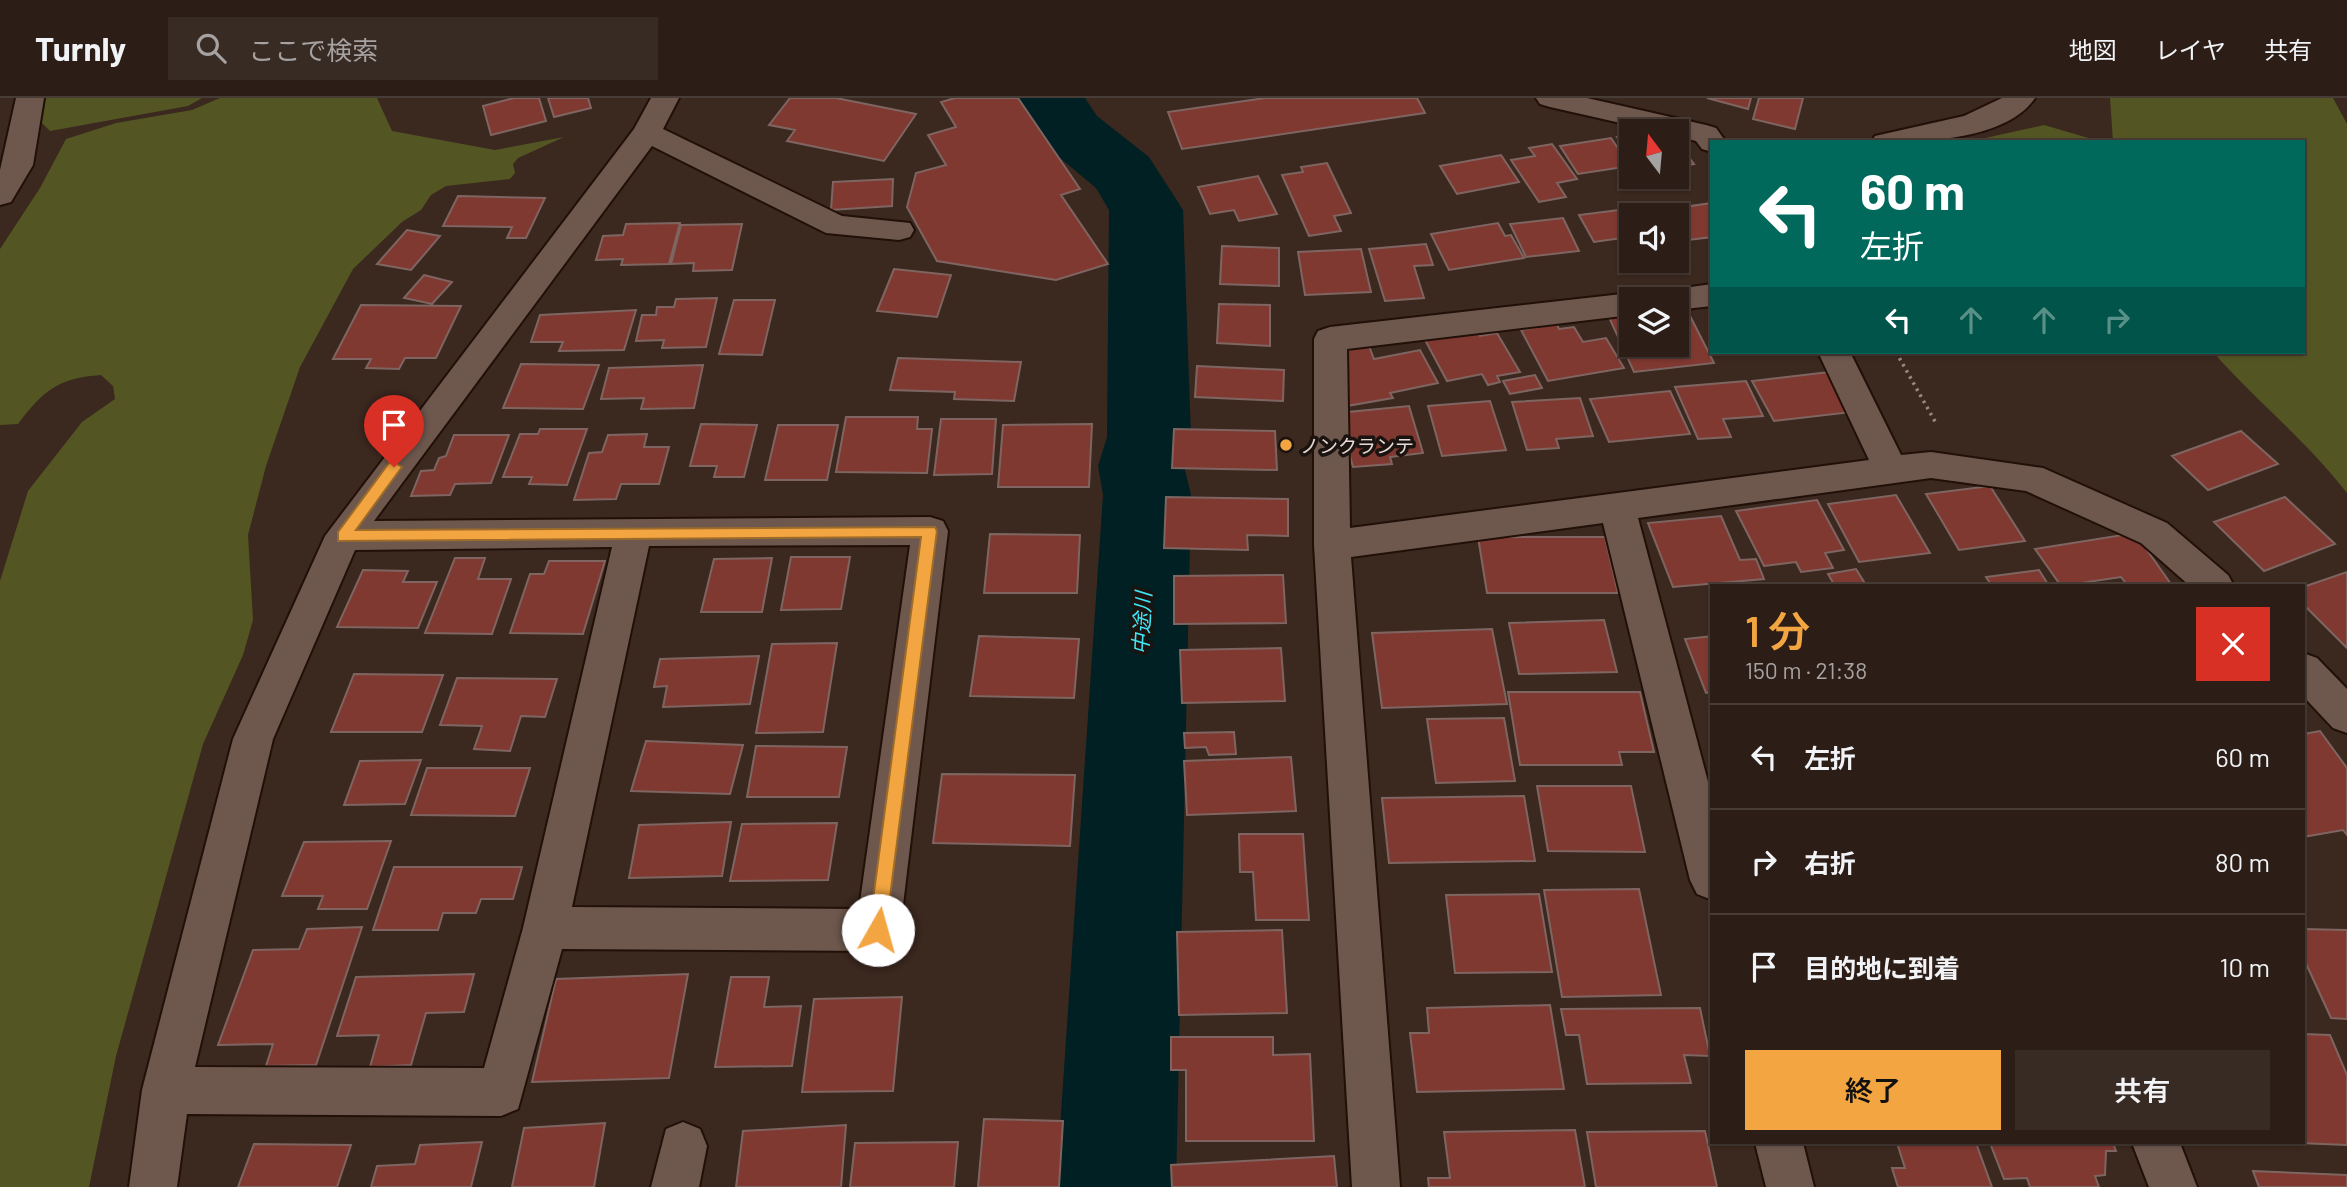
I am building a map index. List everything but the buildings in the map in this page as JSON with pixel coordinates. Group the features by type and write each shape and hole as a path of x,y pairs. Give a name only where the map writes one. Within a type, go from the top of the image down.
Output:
{"street":[{"path":"0,195 30,98"},
{"path":"153,1187 166,1090 253,738 344,536 646,132 665,98"},
{"path":"1550,98 1706,134 1710,140"},
{"path":"1895,140 1960,127 2006,111 2021,98"},
{"path":"646,132 836,226 899,230"},
{"path":"1689,297 1710,295"},
{"path":"1376,1187 1332,545 1330,339 1619,305"},
{"path":"1835,354 1891,470"},
{"path":"1332,545 1931,465 2031,478 2154,533 2213,584"},
{"path":"1617,507 1697,762 1710,864"},
{"path":"344,536 930,531 878,930 545,928"},
{"path":"166,1090 501,1092 545,928 634,532"},
{"path":"2305,675 2347,716"},
{"path":"1779,1144 1790,1187"},
{"path":"2156,1144 2173,1187"}],"path":[{"path":"1897,354 1940,431"}],"green space":[{"path":"46,98 202,98 188,106 50,131 42,123"},
{"path":"220,98 377,98 392,131 495,150 564,137 518,158 513,164 515,173 510,179 446,186 431,195 421,210 402,222 353,269 300,367 266,466 248,535 253,620 243,655 203,744 116,1056 89,1187 0,1187 0,581 28,491 82,422 115,399 113,386 101,375 73,379 44,395 18,424 0,425 0,249 40,188 66,139 116,123 192,110"},
{"path":"2110,98 2333,98 2347,124 2347,493 2315,456 2215,354 2305,354 2305,140 2113,140"},
{"path":"2044,125 2095,140 1976,140"}],"waterway":[{"name":"中途川","path":"1051,98 1072,131 1123,173 1146,210 1149,437 1141,466 1147,495 1116,1187"}],"place":[{"name":"ノンクランテ","path":"1286,445"}],"route":[{"path":"394,467 344,536 930,531 878,930"}]}
